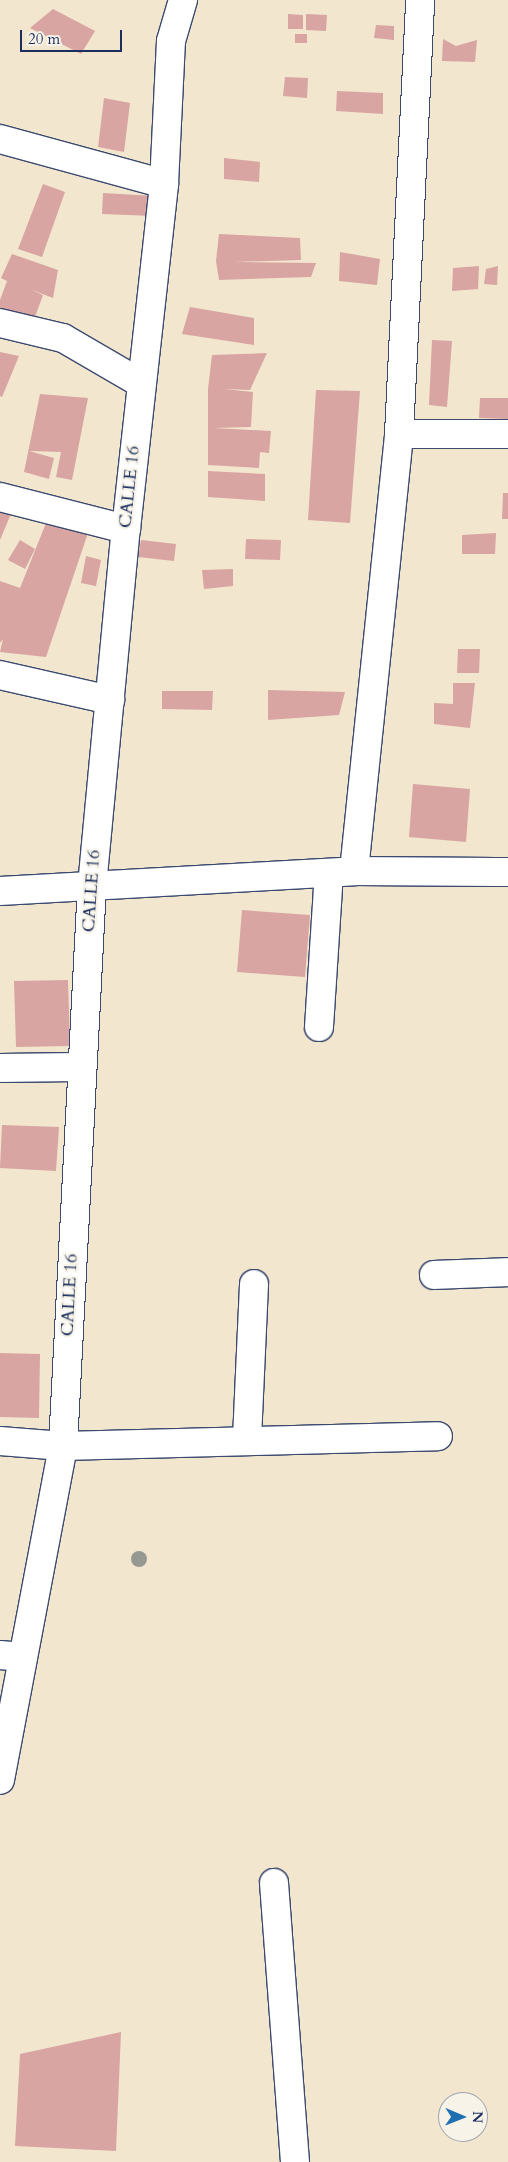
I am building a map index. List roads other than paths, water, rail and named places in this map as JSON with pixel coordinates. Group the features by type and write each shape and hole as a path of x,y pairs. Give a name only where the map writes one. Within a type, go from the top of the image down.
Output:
{"street":[{"name":"CALLE 16","path":"0,1780 12,1656 63,1446 92,886 126,529 164,184 171,41 184,0"},
{"path":"319,1027 342,872 399,434 420,0"},
{"path":"0,139 164,184"},
{"path":"0,323 63,338 142,384"},
{"path":"399,434 508,434"},
{"path":"0,497 126,529"},
{"path":"0,675 110,700"},
{"path":"0,891 342,872 508,872"},
{"path":"0,1068 82,1067"},
{"path":"434,1275 508,1272"},
{"path":"247,1439 254,1284"},
{"path":"0,1441 63,1446 247,1439 438,1436"},
{"path":"274,1883 295,2162"}]}
